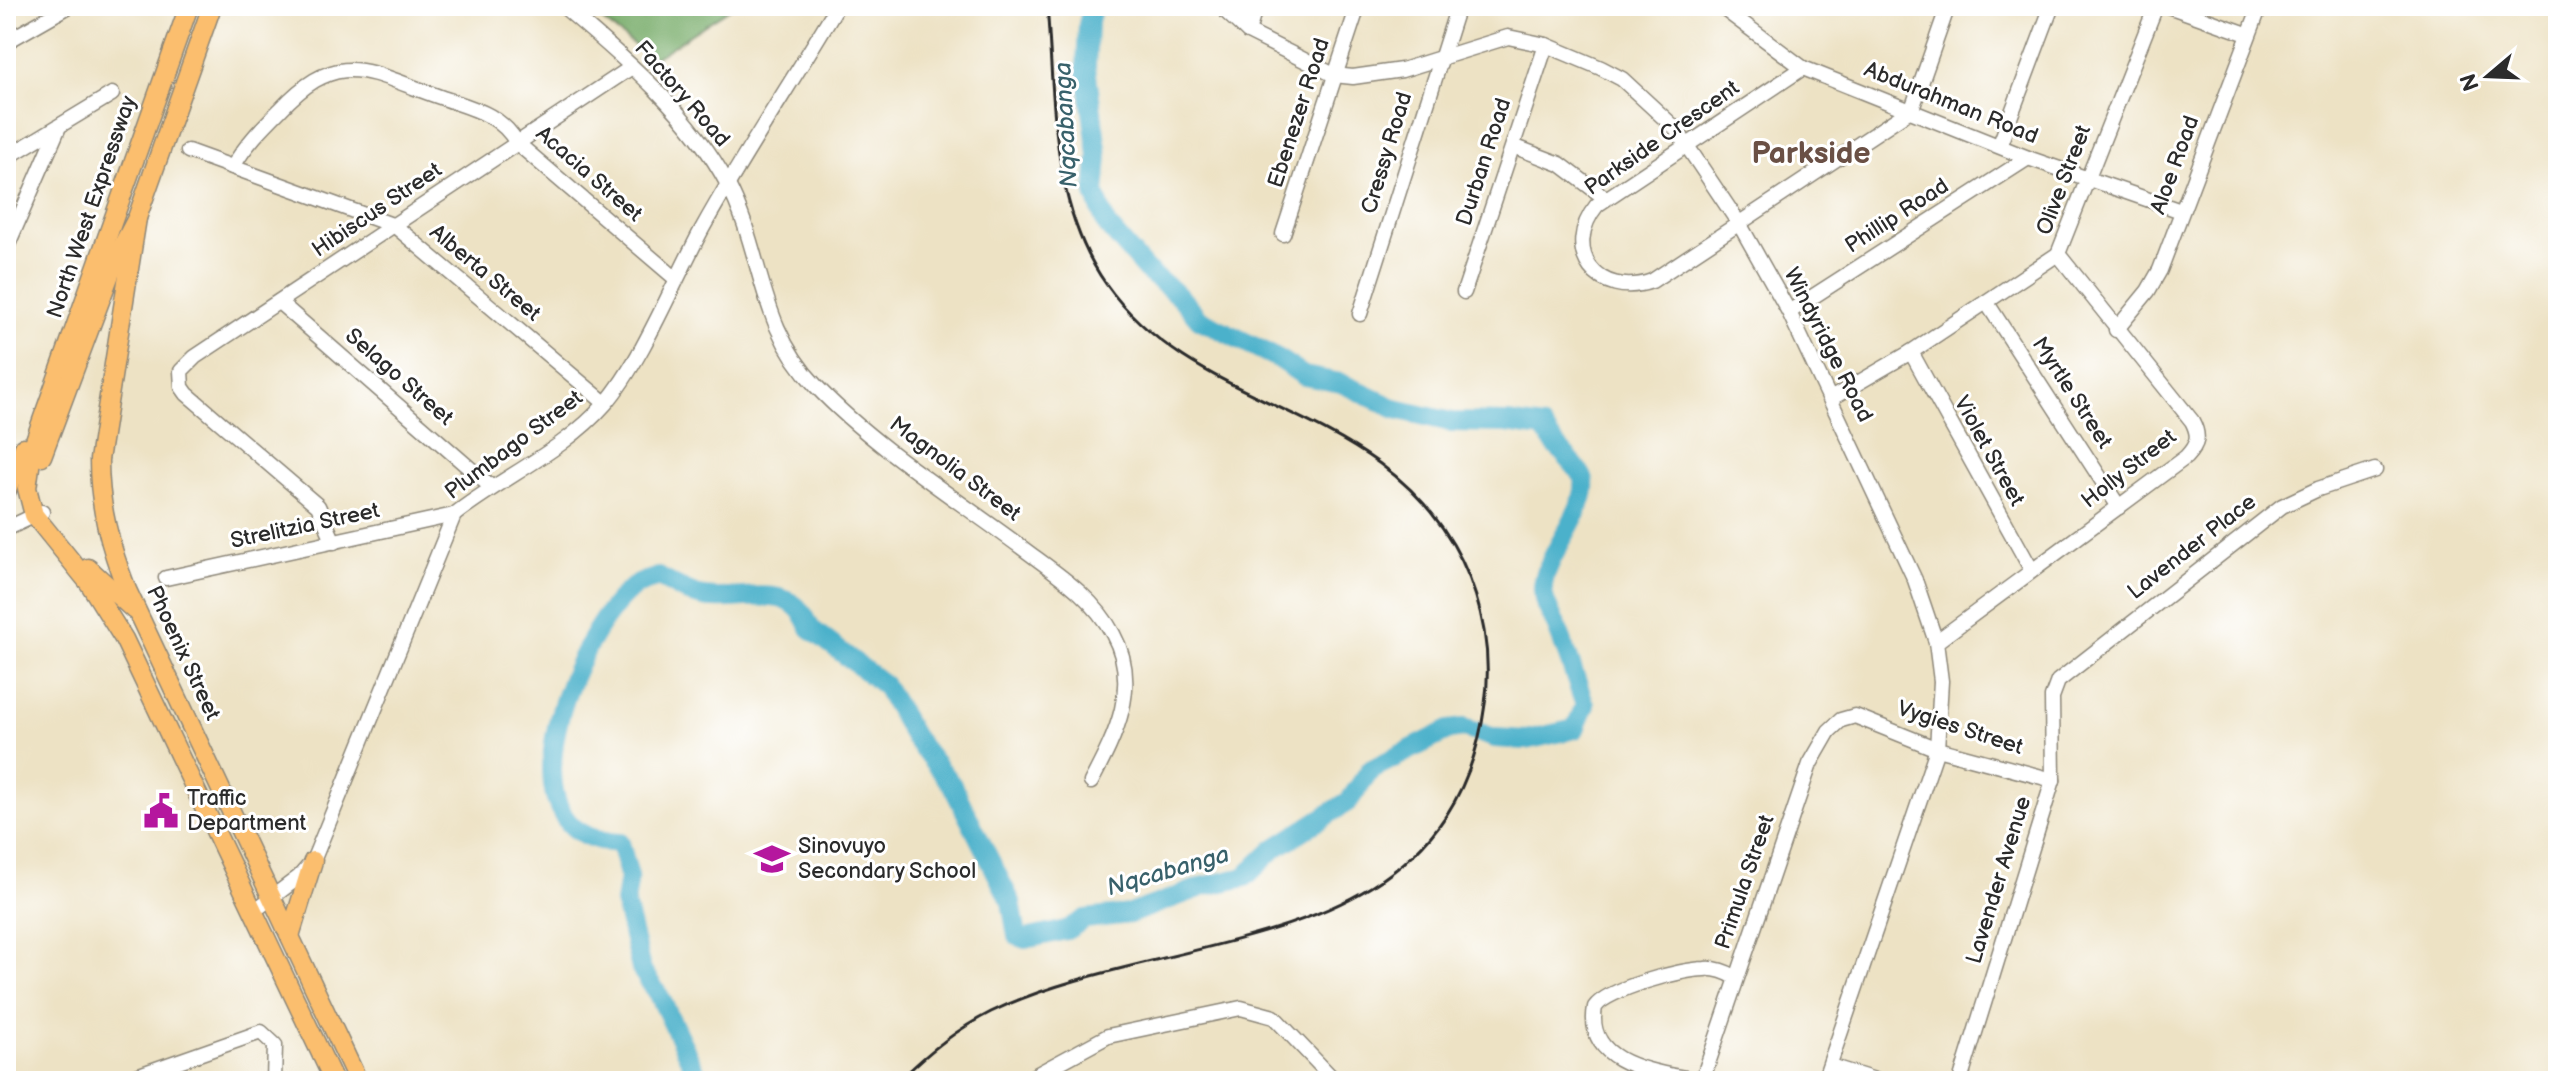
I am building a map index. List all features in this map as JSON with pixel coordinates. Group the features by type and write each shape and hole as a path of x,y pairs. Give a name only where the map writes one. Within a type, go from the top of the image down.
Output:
{"main road":[{"name":"North West Expressway","path":"41,425 189,6"},
{"path":"138,614 97,578 38,513 37,482 42,455 116,258 137,218 212,6"},
{"name":"Phoenix Street","path":"137,218 108,389 99,490 109,541 138,614 358,1081"},
{"path":"6,492 71,340"},
{"name":"Phoenix Street","path":"41,425 27,473 29,502 89,583 124,639 334,1081"},
{"path":"290,936 313,861"}],"street":[{"path":"6,42 69,6"},
{"name":"Factory Road","path":"563,6 632,67 699,141 727,183"},
{"name":"Plumbago Street","path":"254,911 313,861 454,515 490,486 575,433 605,403 627,371 727,183 837,6"},
{"name":"Windyridge Road","path":"1220,6 1248,32 1334,75 1363,76 1439,60 1508,37 1546,45 1622,79 1687,144 1740,225 1789,312 1915,580 1936,642 1941,681 1937,749 1824,1081"},
{"path":"1248,32 1256,6"},
{"name":"Ebenezer Road","path":"1283,234 1358,6"},
{"name":"Cressy Road","path":"1360,314 1458,6"},
{"name":"Abdurahman Road","path":"1720,6 1803,68 2000,144 2028,158 2181,211"},
{"path":"1912,109 1948,6"},
{"path":"2000,144 2052,6"},
{"name":"Olive Street","path":"1832,398 1911,352 2058,254 2156,6"},
{"path":"2168,6 2247,34"},
{"name":"Aloe Road","path":"2116,330 2148,291 2260,6"},
{"name":"Durban Road","path":"1464,292 1546,45"},
{"name":"Hibiscus Street","path":"334,542 318,506 196,403 182,387 181,371 185,364 632,67"},
{"name":"Parkside Crescent","path":"1803,68 1605,198 1587,217 1581,247 1596,274 1616,284 1638,286 1652,281 1912,109"},
{"name":"Acacia Street","path":"233,167 252,139 301,88 323,74 341,69 371,73 485,112 504,123 517,143 675,278"},
{"path":"6,158 112,94"},
{"path":"6,249 58,129"},
{"path":"1513,146 1560,164 1605,198"},
{"name":"Alberta Street","path":"188,151 395,226 605,403"},
{"name":"Phillip Road","path":"1789,312 2028,158"},
{"name":"Magnolia Street","path":"727,183 740,214 772,320 799,367 867,431 1074,588 1090,602 1114,634 1125,668 1124,707 1115,736 1091,782"},
{"name":"Holly Street","path":"1936,642 2186,457 2198,437 2192,421 2058,254"},
{"name":"Selago Street","path":"279,302 490,486"},
{"name":"Myrtle Street","path":"1987,303 2119,507"},
{"name":"Violet Street","path":"1911,352 2031,569"},
{"name":"Lavender Place","path":"2054,688 2065,674 2282,506 2375,470"},
{"path":"6,529 38,513"},
{"name":"Strelitzia Street","path":"166,578 454,515"},
{"name":"Lavender Avenue","path":"1960,1081 2053,780 2054,688"},
{"name":"Vygies Street","path":"1855,716 1937,749 2053,780"},
{"name":"Primula Street","path":"1696,1081 1810,764 1829,731 1841,720 1855,716"},
{"path":"1696,1081 1646,1072 1619,1059 1598,1033 1595,1007 1606,996 1676,973 1703,968 1735,977"},
{"path":"1025,1081 1108,1036 1241,1008 1274,1017 1335,1081"},
{"path":"123,1080 261,1032 275,1045 274,1081"},
{"path":"1830,1066 1878,1081"}],"green space":[{"path":"583,6 734,6 653,59"}],"waterway":[{"name":"Nqcabanga","path":"700,1081 660,997 641,969 625,903 629,876 620,843 593,838 570,824 556,800 552,770 555,735 579,663 616,604 640,583 658,577 699,596 763,596 791,602 802,612 810,628 884,685 914,737 952,785 1011,902 1017,936 1025,939 1067,930 1085,919 1130,914 1205,886 1245,877 1274,849 1349,801 1370,770 1449,730 1464,728 1495,738 1526,740 1575,729 1585,705 1543,590 1550,563 1582,500 1584,487 1578,470 1543,428 1507,423 1451,422 1396,409 1341,383 1304,376 1277,358 1199,319 1180,297 1146,270 1106,224 1095,194 1098,156 1086,67 1088,24 1093,6"}],"railway":[{"path":"899,1081 942,1043 991,1012 1062,985 1292,923 1360,893 1418,850 1461,788 1485,704 1486,649 1475,595 1462,561 1428,509 1387,469 1340,438 1191,361 1145,328 1106,284 1074,220 1065,186 1054,114 1047,6"}],"place":[{"name":"Traffic Department","path":"161,811"},
{"name":"Sinovuyo Secondary School","path":"772,859"}],"district":[{"name":"Parkside","path":"1811,154"}]}
